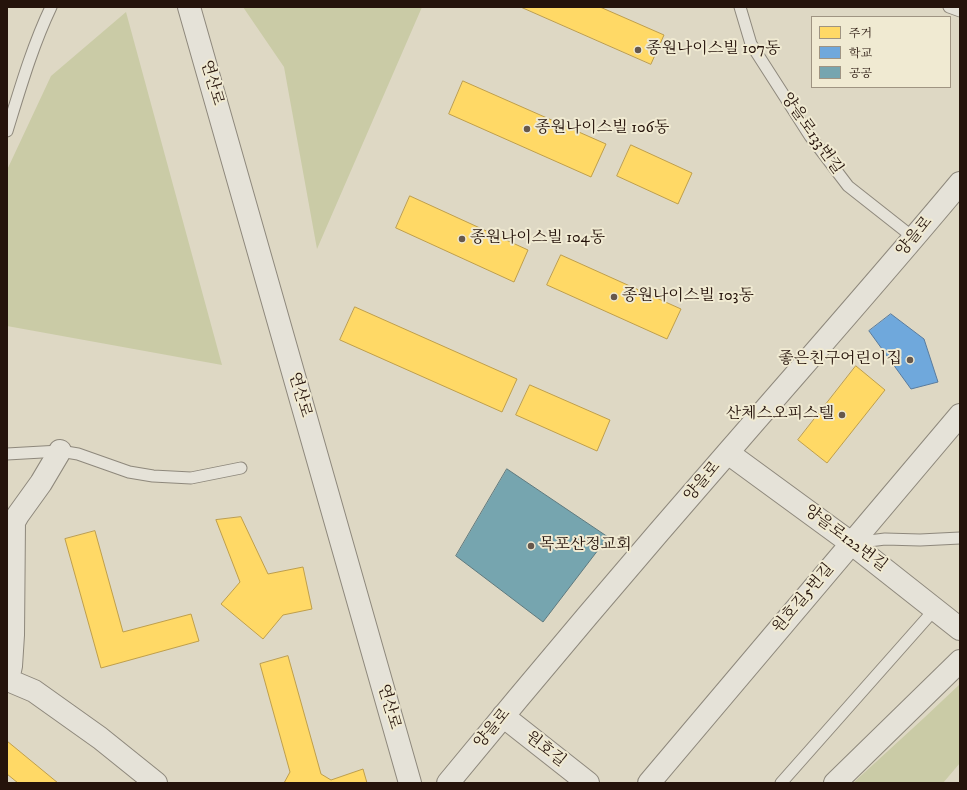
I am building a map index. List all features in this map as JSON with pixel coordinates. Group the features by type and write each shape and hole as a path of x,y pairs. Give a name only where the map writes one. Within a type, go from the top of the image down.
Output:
{"street":[{"name":"연산로","path":"189,7 410,783"},
{"name":"양을로","path":"448,783 503,716 960,183"},
{"name":"원호길5번길","path":"649,783 960,415"},
{"path":"60,451 41,483 14,522 11,666 8,680 34,691 100,738 156,783"},
{"name":"양을로122번길","path":"728,453 851,543 960,629"},
{"path":"835,783 960,661"},
{"name":"원호길","path":"503,716 588,783"}],"lane":[{"path":"7,131 40,29 51,7"},
{"name":"양을로133번길","path":"740,7 751,44 810,136 848,186 914,238"},
{"path":"949,7 960,11"},
{"path":"7,454 60,451 78,454 129,472 153,476 191,478 240,468"},
{"path":"851,543 885,539 920,540 960,538"},
{"path":"781,783 935,609"}],"green space":[{"path":"243,7 422,7 317,249 284,67"},
{"path":"126,12 222,365 7,326 7,170 51,76"},
{"path":"960,684 960,763 943,783 853,783 925,717"}],"building: 주거":[{"name":"종원나이스빌 107동","path":"521,7 600,7 664,35 651,64"},
{"name":"종원나이스빌 106동","path":"463,81 606,144 591,177 449,114"},
{"path":"631,145 692,173 678,204 617,176"},
{"name":"종원나이스빌 104동","path":"410,196 528,250 514,282 396,228"},
{"name":"종원나이스빌 103동","path":"561,255 681,309 667,339 547,285"},
{"path":"355,307 517,379 502,412 340,340"},
{"name":"산체스오피스텔","path":"856,366 885,390 827,463 798,440"},
{"path":"530,385 610,420 597,451 516,415"},
{"path":"241,517 268,574 303,567 312,609 283,615 263,639 221,604 240,582 216,520"},
{"path":"95,531 123,632 191,614 199,641 101,668 65,539"},
{"path":"288,656 321,774 331,780 363,769 367,783 284,783 290,772 260,664"},
{"path":"7,741 58,783 18,783 7,774"}],"building: 학교":[{"name":"좋은친구어린이집","path":"891,314 924,339 938,382 911,389 869,331"}],"building: 공공":[{"name":"목포산정교회","path":"507,469 608,537 543,622 456,556"}],"place":[{"name":"종원나이스빌 107동","path":"638,50"},
{"name":"종원나이스빌 106동","path":"527,129"},
{"name":"종원나이스빌 104동","path":"462,239"},
{"name":"종원나이스빌 103동","path":"614,297"},
{"name":"좋은친구어린이집","path":"910,360"},
{"name":"산체스오피스텔","path":"842,415"},
{"name":"목포산정교회","path":"531,546"}]}
